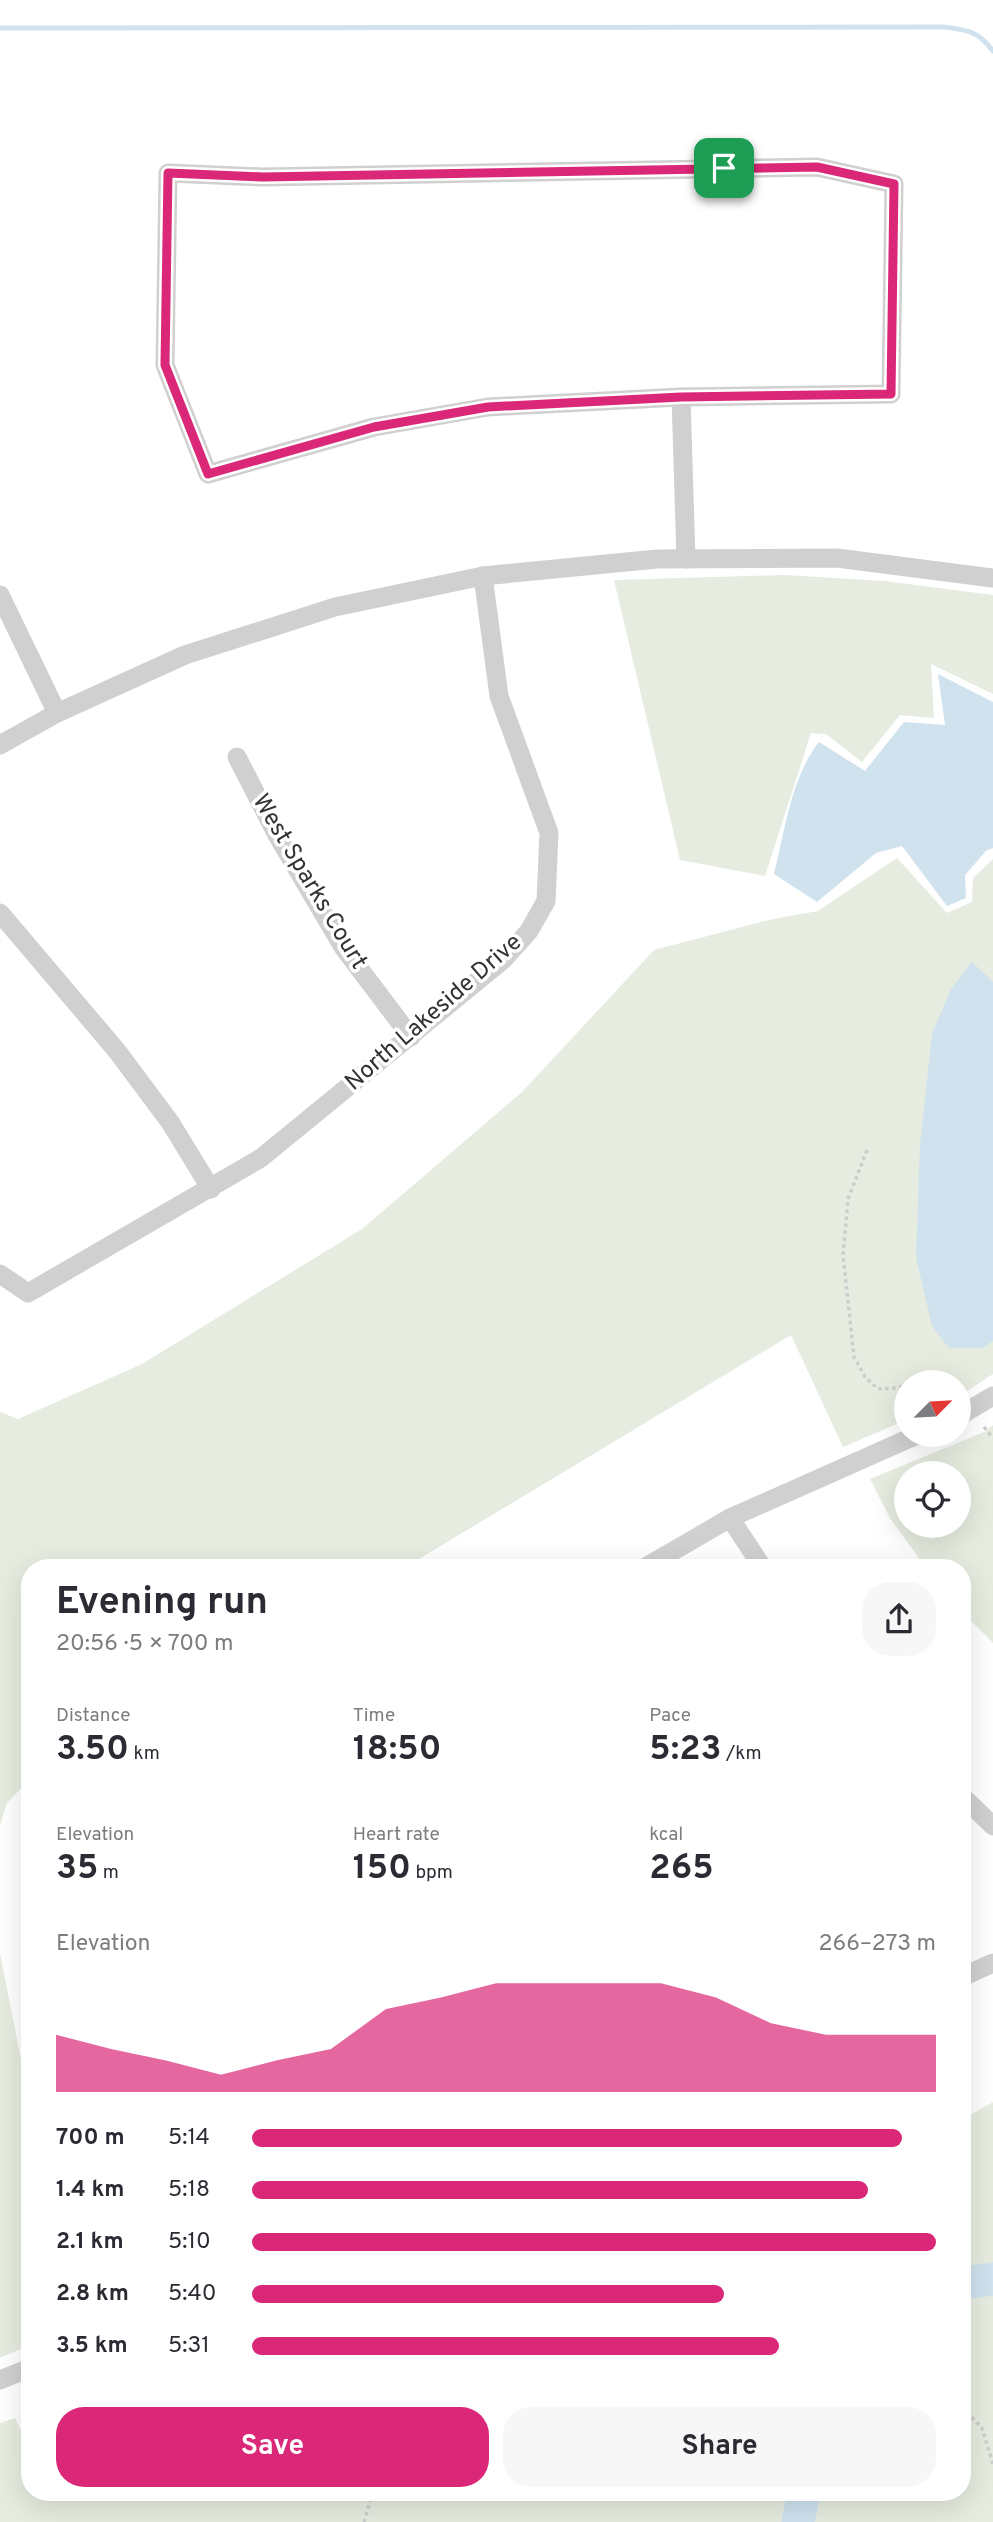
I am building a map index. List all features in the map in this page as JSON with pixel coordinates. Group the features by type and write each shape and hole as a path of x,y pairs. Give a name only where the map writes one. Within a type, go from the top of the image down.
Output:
{"street":[{"path":"817,167 894,184 891,394 681,397 488,407 374,427 208,474 165,365 168,173 263,177 817,167"},
{"path":"681,397 686,559"},
{"path":"0,745 57,713 185,655 335,607 483,576 656,559 837,558 993,578"},
{"name":"North Lakeside Drive","path":"0,1274 28,1293 261,1158 503,960 529,931 546,901 549,833 499,696 483,576"},
{"path":"0,595 57,713"},
{"name":"West Sparks Court","path":"237,757 277,835 344,947 411,1037"},
{"path":"0,913 117,1051 170,1122 211,1189"},
{"path":"971,1409 993,1396"},
{"path":"659,1559 730,1518 894,1445"},
{"path":"730,1518 757,1559"},
{"path":"971,1805 993,1826"},
{"path":"971,1973 993,1963"},
{"path":"0,2381 21,2372"}],"path":[{"path":"867,1150 848,1199 844,1244 849,1328 854,1357 865,1377 878,1389 894,1387"},
{"path":"984,1427 993,1438"},
{"path":"971,2416 982,2428 993,2464"},
{"path":"363,2522 370,2501"}],"shaded area":[{"path":"784,575 884,581 993,595 993,694 931,664 934,718 900,715 862,762 826,734 811,733 765,876 680,860 614,580"},
{"path":"897,858 947,913 972,902 973,878 993,859 993,1374 971,1388 971,1370 894,1370 894,1425 843,1447 791,1335 419,1559 21,1559 21,1788 7,1803 0,1825 0,1412 18,1419 142,1364 362,1229 522,1092 654,950 773,919 818,911"},
{"path":"993,1425 993,1643 971,1621 971,1559 920,1559 904,1538 971,1538 971,1461 914,1461 948,1447 971,1447 971,1437"},
{"path":"894,1469 894,1524 870,1479"},
{"path":"0,1954 21,2060 21,2349 0,2358"},
{"path":"993,2102 993,2522 0,2522 0,2423 15,2418 21,2430 21,2501 971,2501 971,2114"}],"water":[{"path":"938,674 993,702 993,848 986,851 965,875 966,898 947,906 902,846 876,853 817,902 774,874 795,788 809,756 819,742 865,771 904,722 945,725"},
{"path":"972,962 993,982 993,1341 983,1348 949,1348 932,1326 916,1257 920,1145 932,1034 951,989"}],"waterway":[{"path":"0,28 944,27 972,33 993,51"},
{"path":"971,2282 993,2279"},
{"path":"798,2522 802,2501"}],"route":[{"path":"817,167 894,184 891,394 681,397 488,407 374,427 208,474 165,365 168,173 263,177 724,168 817,167"}]}
